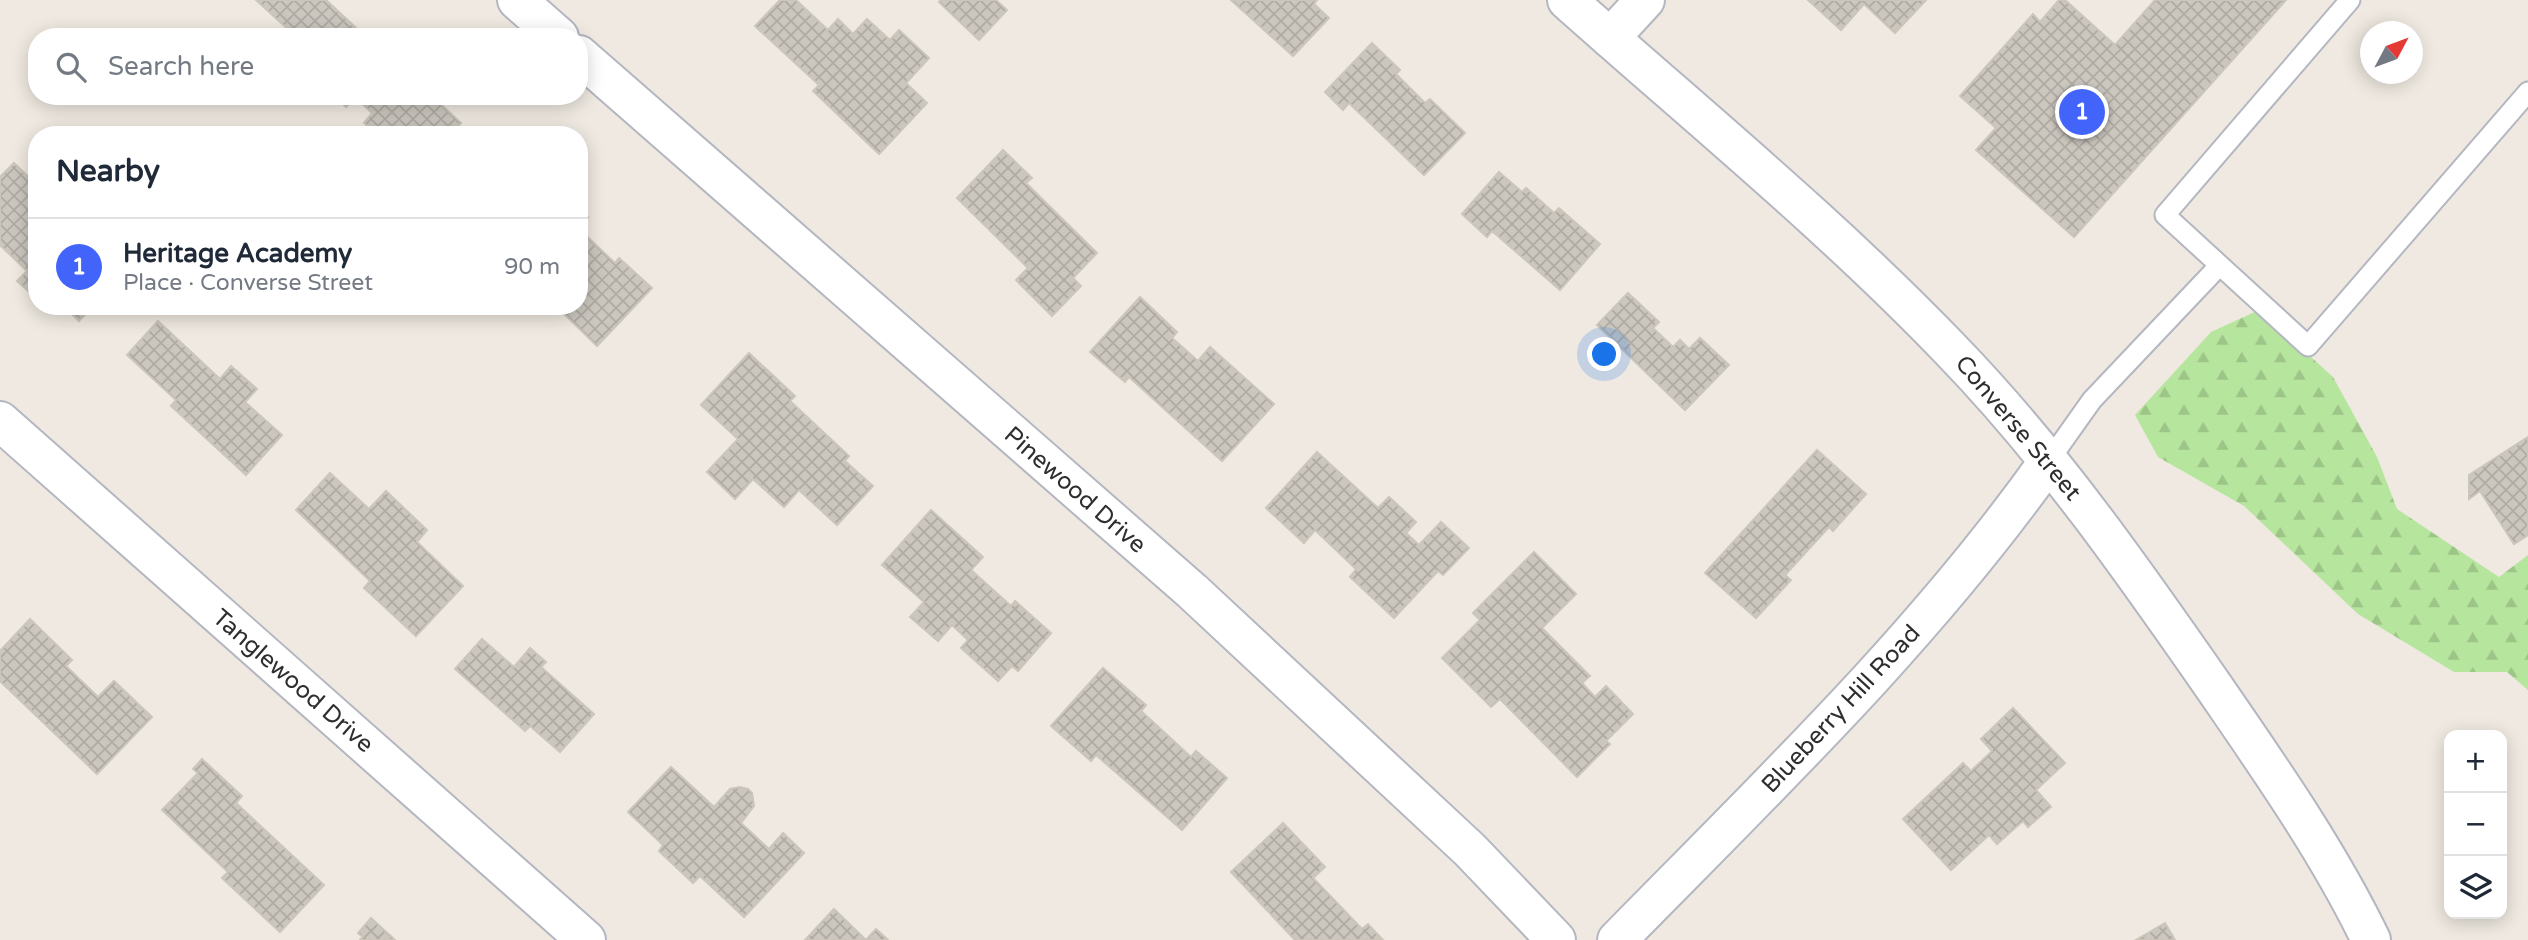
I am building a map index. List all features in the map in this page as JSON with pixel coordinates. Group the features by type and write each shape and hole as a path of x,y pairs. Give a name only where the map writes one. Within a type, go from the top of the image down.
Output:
{"street":[{"path":"517,0 549,28"},
{"name":"Converse Street","path":"1567,0 1893,291 1996,398 2136,575 2253,745 2354,905 2371,940"},
{"path":"1610,38 1645,0"},
{"name":"Pinewood Drive","path":"588,63 1192,591 1470,850 1556,940"},
{"name":"Tanglewood Drive","path":"0,421 586,940"},
{"name":"Blueberry Hill Road","path":"1617,940 1855,699 2010,517 2048,462"}],"lane":[{"path":"2350,0 2165,215 2308,346 2528,92"},
{"path":"2048,462 2092,400 2219,266"}],"green space":[{"path":"2259,310 2333,377 2377,457 2397,509 2499,577 2528,555 2528,690 2507,672 2454,672 2358,614 2244,506 2158,457 2135,415 2211,332"}],"building":[{"path":"256,0 326,0 356,28 287,28"},
{"path":"780,0 796,0 828,30 838,19 853,34 867,19 890,40 899,30 929,58 906,83 927,103 879,154 813,91 819,85 755,26"},
{"path":"996,0 1007,10 979,40 939,2"},
{"path":"1231,0 1317,0 1314,4 1329,18 1293,56"},
{"path":"1808,0 1926,0 1895,33 1864,4 1841,30"},
{"path":"2059,0 2065,0 2115,45 2155,0 2286,0 2074,237 1976,150 1996,128 1960,96 2033,14 2040,22"},
{"path":"1372,43 1400,70 1396,74 1425,103 1430,99 1465,133 1424,175 1349,103 1343,110 1325,92"},
{"path":"364,105 442,105 461,123 458,126 367,126 364,123 372,113"},
{"path":"1003,150 1032,178 1026,183 1097,253 1073,278 1081,286 1052,316 1016,280 1028,268 957,198"},
{"path":"14,163 28,176 28,291 17,281 27,271 0,245 0,177"},
{"path":"1499,172 1522,192 1526,188 1554,213 1559,208 1600,244 1560,290 1492,231 1487,237 1462,214"},
{"path":"588,238 615,263 619,258 652,288 597,346 565,315 588,315"},
{"path":"1628,293 1659,322 1653,328 1673,347 1680,340 1689,349 1700,338 1729,365 1685,410 1597,325"},
{"path":"1140,297 1177,332 1172,338 1198,361 1210,347 1274,404 1222,461 1129,377 1125,382 1090,352"},
{"path":"73,315 85,315 79,321"},
{"path":"158,321 220,379 231,366 257,389 245,402 282,435 246,475 171,406 176,400 127,355"},
{"path":"749,353 795,396 790,401 849,456 845,461 873,486 837,525 799,490 784,507 753,479 735,499 707,472 738,439 701,405"},
{"path":"2528,437 2528,535 2514,544 2480,491 2469,499 2469,475"},
{"path":"1817,450 1866,494 1833,531 1829,527 1785,575 1791,580 1756,618 1705,573"},
{"path":"1317,452 1378,508 1389,497 1416,522 1406,533 1419,545 1441,522 1469,548 1443,575 1438,571 1394,618 1350,577 1356,569 1315,530 1304,543 1266,508"},
{"path":"330,473 369,509 386,491 427,530 417,542 463,586 416,636 364,588 370,581 296,510"},
{"path":"931,510 983,557 971,570 1011,606 1015,601 1051,633 1018,671 1012,666 998,681 961,648 968,640 952,625 938,641 910,617 924,602 882,565"},
{"path":"1534,552 1576,594 1542,628 1590,676 1582,683 1595,697 1606,686 1633,714 1606,741 1610,744 1577,777 1500,699 1491,707 1442,658 1480,620 1473,613"},
{"path":"30,619 72,660 66,666 98,697 114,681 152,717 97,774 0,681 0,651"},
{"path":"482,639 514,667 530,648 546,662 541,667 594,714 560,752 530,726 525,731 455,669"},
{"path":"1103,668 1146,705 1141,711 1191,757 1196,751 1227,778 1182,830 1096,755 1091,761 1051,726"},
{"path":"2013,708 2065,763 2036,790 2051,807 2028,827 2023,821 1997,844 1989,835 1951,870 1903,819 1963,763 1971,771 1992,751 1981,739"},
{"path":"202,759 242,796 236,803 324,885 280,932 222,878 228,872 162,810 198,773 193,769"},
{"path":"671,767 714,807 730,789 748,789 752,793 754,806 741,823 769,849 783,833 804,853 744,917 700,876 693,883 659,851 663,845 628,812"},
{"path":"1283,823 1325,867 1313,878 1362,929 1368,924 1383,940 1295,940 1231,872"},
{"path":"834,909 866,940 805,940"},
{"path":"371,918 395,940 360,940 363,937 358,933"},
{"path":"2165,923 2175,940 2136,940"},
{"path":"876,929 888,940 866,940"}],"place":[{"name":"Heritage Academy","path":"2082,112"}]}
